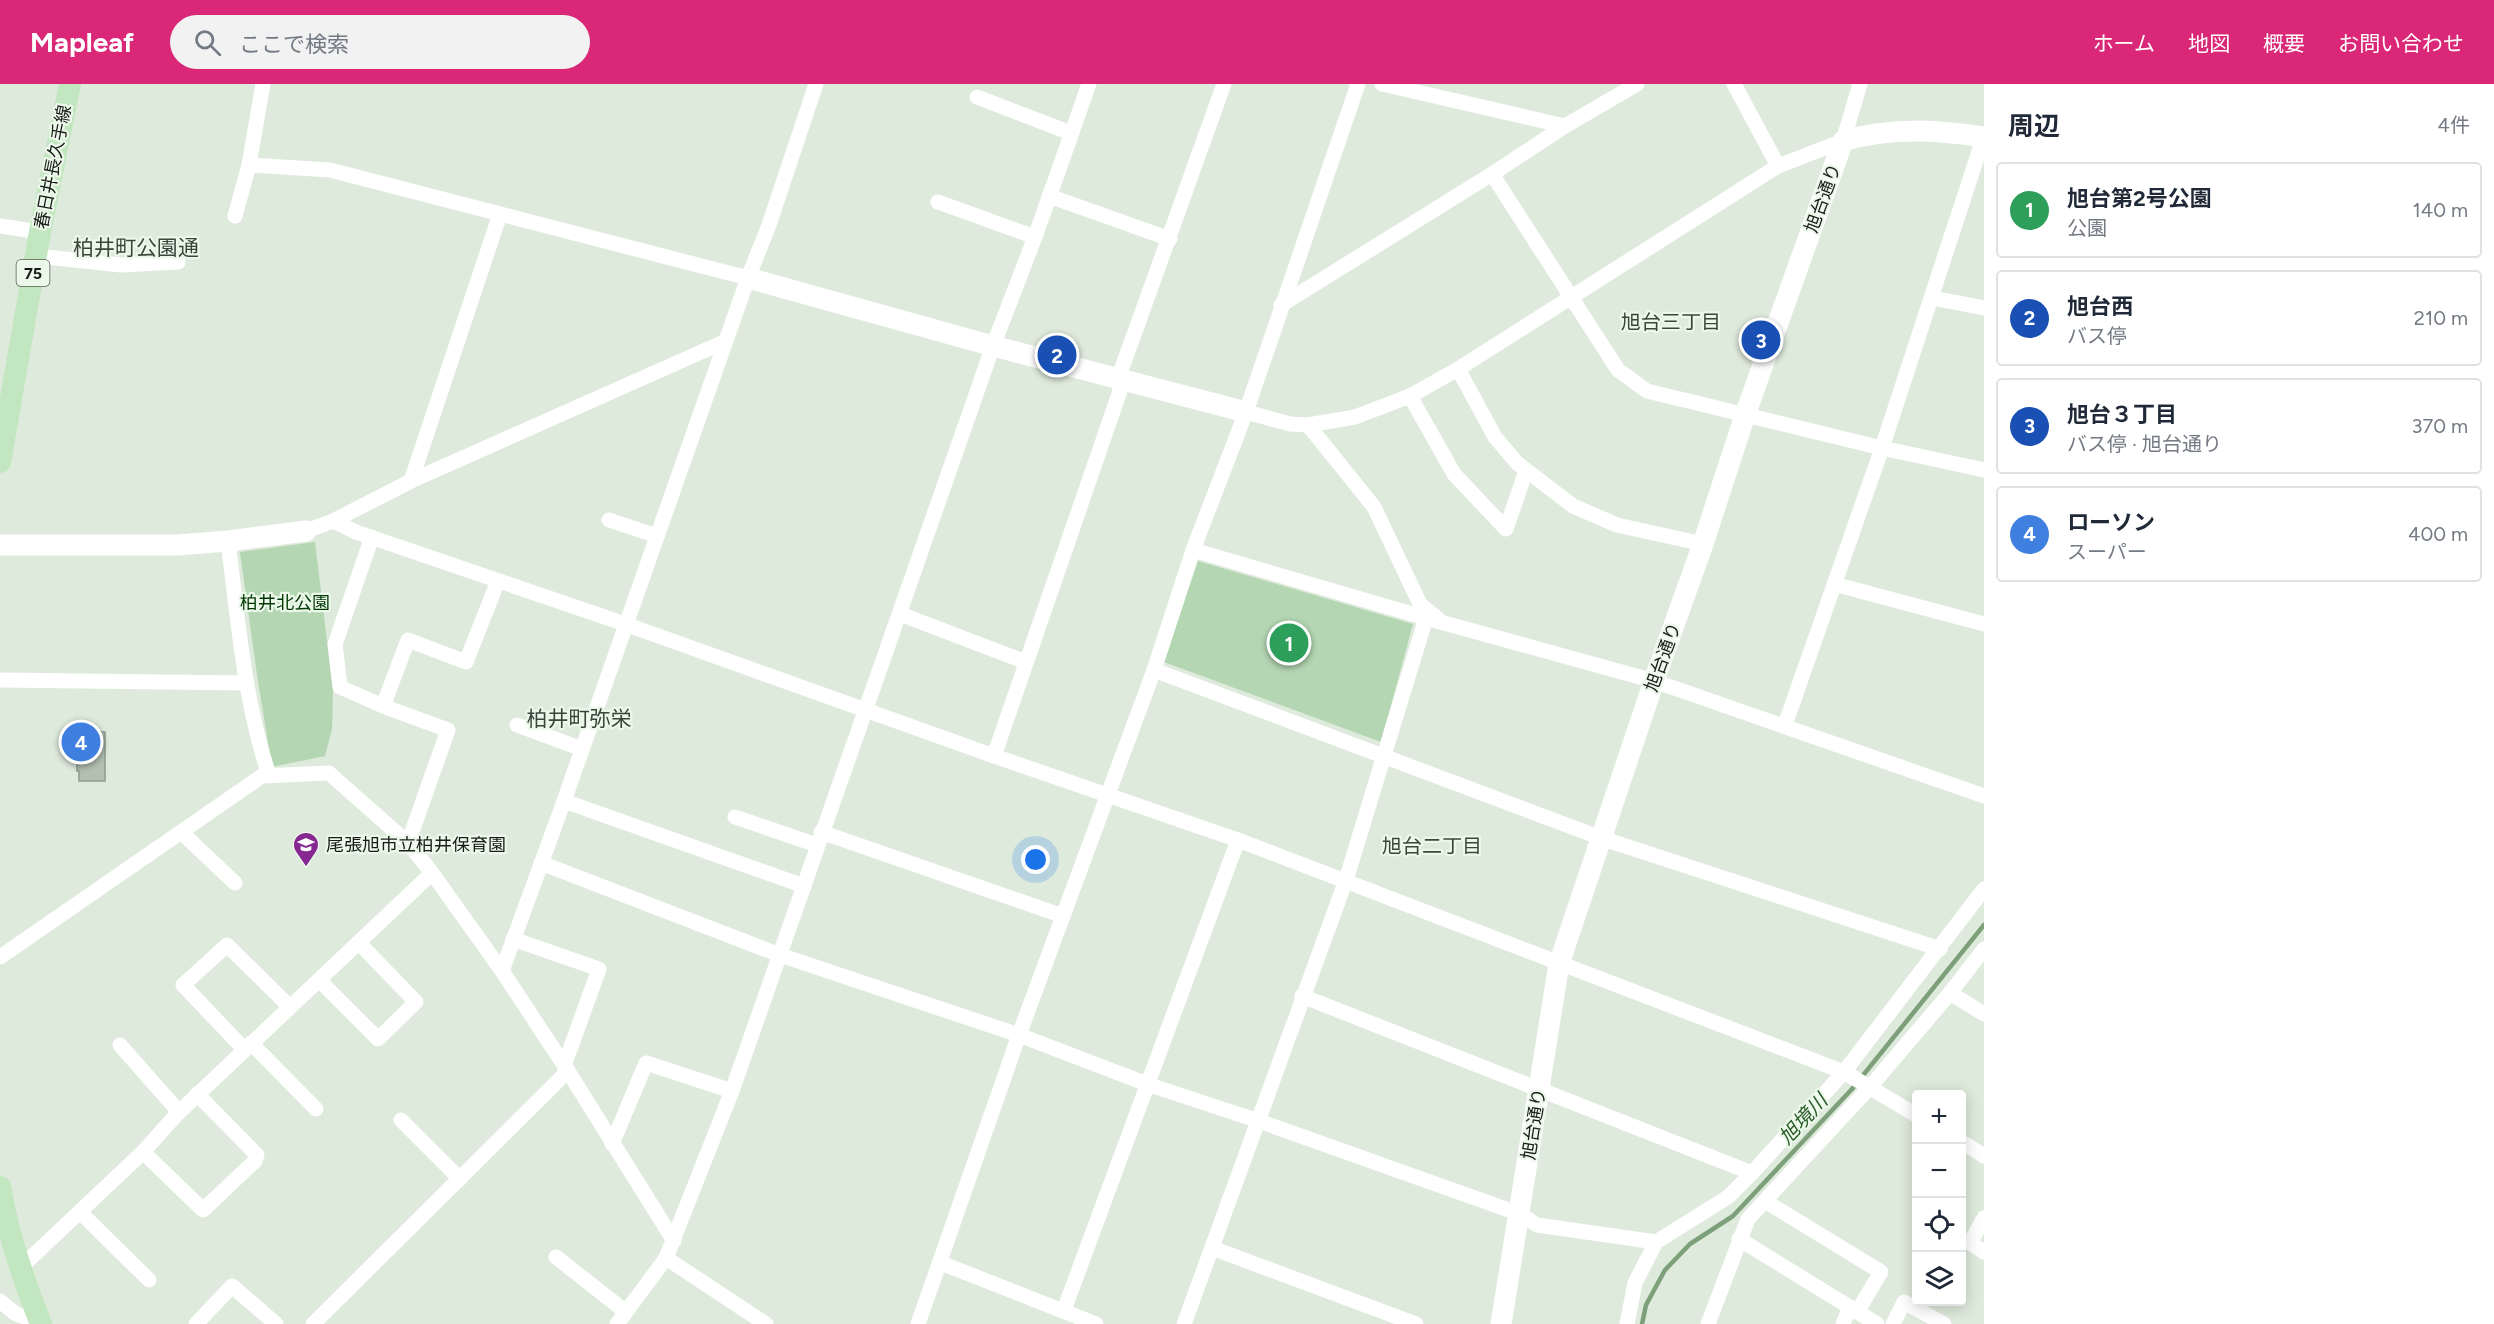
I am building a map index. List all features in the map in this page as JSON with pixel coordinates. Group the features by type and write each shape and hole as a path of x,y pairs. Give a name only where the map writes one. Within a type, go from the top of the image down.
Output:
{"main road":[{"name":"春日井長久手線","path":"0,462 40,232 70,84"},
{"path":"0,1187 19,1269 40,1323"}],"street":[{"path":"235,216 249,165 263,84"},
{"path":"502,971 748,278 769,225 816,84"},
{"path":"556,1257 622,1318 666,1258 674,1241 732,1091 993,346 1035,237 1089,84"},
{"path":"994,756 1120,391 1118,379 1224,84"},
{"path":"918,1324 1019,1035 1154,670 1193,550 1246,412 1358,84"},
{"path":"1382,84 1565,126"},
{"path":"1281,304 1492,174 1565,126 1637,84"},
{"path":"1734,84 1778,166"},
{"path":"249,165 330,171 748,278 993,346 1290,424 1308,425 1355,417 1410,396 1458,369 1778,166 1843,141 1860,84"},
{"path":"977,97 1071,133"},
{"name":"旭台通り","path":"1501,1324 1559,964 1745,415 1843,141 1863,135 1931,130 1984,137"},
{"path":"1785,725 1882,448 1984,137"},
{"path":"1492,174 1618,370 1647,391 1882,448 1984,470"},
{"path":"1049,196 1170,239"},
{"path":"938,202 1035,237"},
{"path":"411,481 500,214"},
{"path":"0,226 40,232"},
{"path":"36,256 121,265 178,262"},
{"path":"1932,298 1984,308"},
{"path":"0,545 168,545 228,541 306,531 333,521 411,481 726,341"},
{"path":"1458,369 1496,437 1517,463 1573,506 1617,525 1703,544"},
{"path":"1410,396 1454,474 1506,530 1526,471"},
{"path":"1308,425 1374,507 1420,604 1433,619"},
{"path":"609,520 657,536"},
{"path":"333,521 372,537 626,624 1346,880 1559,964 1847,1073 1912,1112"},
{"path":"372,537 335,645 340,687 448,730 408,843"},
{"path":"228,541 247,683 259,743 269,775"},
{"path":"1193,550 1654,681 1984,796"},
{"path":"383,706 408,640 466,662 498,581"},
{"path":"1834,584 1984,624"},
{"path":"900,614 1026,662"},
{"path":"1184,1324 1346,880 1433,619"},
{"path":"1154,670 1601,838 1940,949"},
{"path":"0,681 247,683"},
{"path":"517,725 582,749"},
{"path":"0,957 262,776 329,773 408,843 432,873 502,971 566,1068 674,1241"},
{"path":"564,801 804,886"},
{"path":"735,817 819,839 1063,916"},
{"path":"181,832 235,883"},
{"path":"1064,1310 1238,840"},
{"path":"541,863 780,955 1019,1035 1147,1084 1259,1121 1520,1214 1537,1225 1656,1242"},
{"path":"19,1269 143,1152 179,1112 247,1046 432,873"},
{"path":"1627,1324 1635,1283 1656,1242 1728,1197 1847,1073 1984,889"},
{"path":"313,1324 460,1179 566,1068 599,969 513,939"},
{"path":"319,980 378,1039 416,1002 359,943"},
{"path":"290,1007 227,945 183,985 316,1109"},
{"path":"1708,1324 1748,1219 1950,993 1984,949"},
{"path":"1950,993 1984,1014"},
{"path":"1302,996 1752,1173"},
{"path":"120,1045 179,1112"},
{"path":"612,1144 646,1063 732,1091"},
{"path":"143,1152 203,1210 255,1161 257,1155 197,1094"},
{"path":"401,1120 460,1179"},
{"path":"1965,1144 1984,1156"},
{"path":"1765,1201 1881,1272 1843,1324"},
{"path":"80,1212 149,1280"},
{"path":"1984,1218 1970,1243 1984,1252"},
{"path":"1739,1239 1877,1324"},
{"path":"1212,1248 1416,1324"},
{"path":"666,1258 766,1324"},
{"path":"941,1263 1096,1324"},
{"path":"196,1324 232,1286 276,1324"},
{"path":"0,1301 16,1314 40,1323"},
{"path":"1893,1324 1904,1302 1944,1324"}],"green space":[{"name":"柏井北公園","path":"315,542 333,690 332,729 325,756 272,767 240,552"},
{"path":"1198,561 1413,624 1381,742 1164,662"}],"building":[{"path":"77,732 105,732 105,781 79,781"}],"waterway":[{"name":"旭境川","path":"1642,1324 1646,1305 1665,1270 1690,1244 1733,1216 1852,1089 1984,925"}],"place":[{"name":"旭台３丁目","path":"1761,340"},
{"name":"旭台西","path":"1057,355"},
{"name":"旭台第2号公園","path":"1289,643"},
{"name":"ローソン","path":"81,742"},
{"name":"尾張旭市立柏井保育園","path":"306,868"}],"district":[{"name":"柏井町公園通","path":"136,247"},
{"name":"旭台三丁目","path":"1671,322"},
{"name":"柏井町弥栄","path":"579,718"},
{"name":"旭台二丁目","path":"1432,846"}]}
